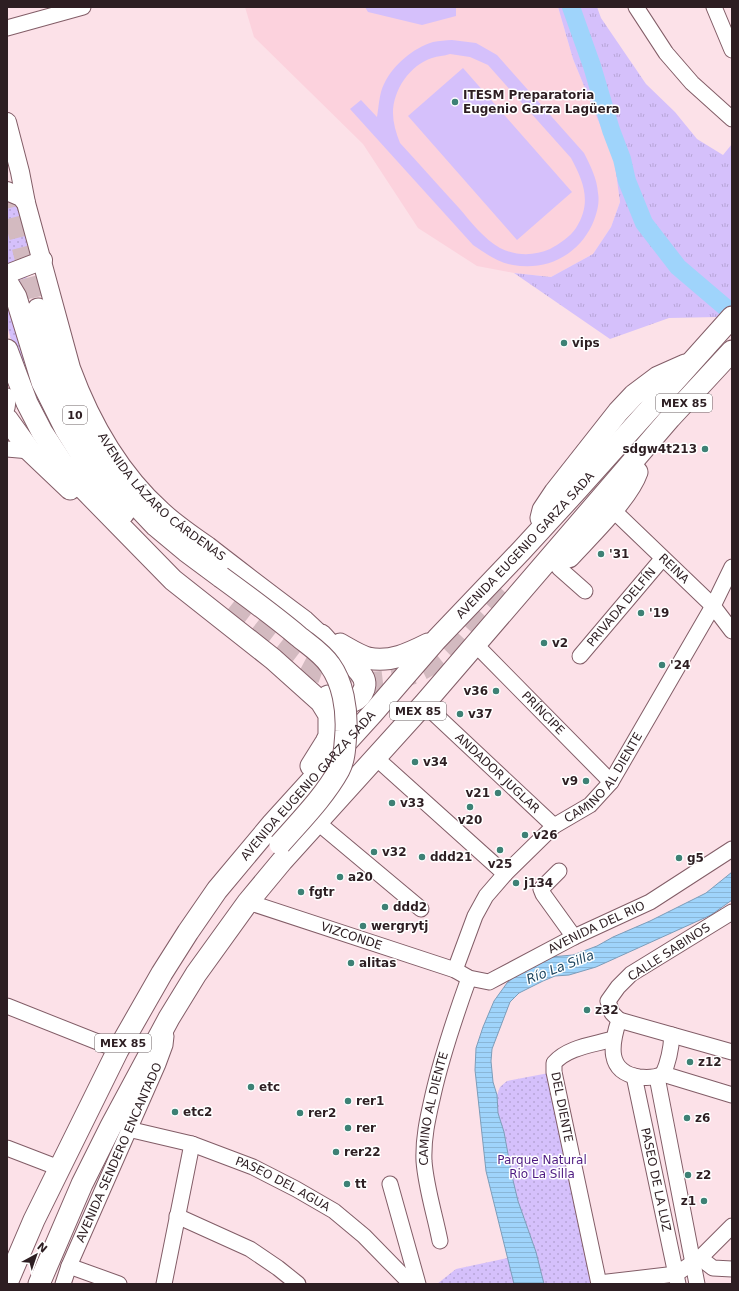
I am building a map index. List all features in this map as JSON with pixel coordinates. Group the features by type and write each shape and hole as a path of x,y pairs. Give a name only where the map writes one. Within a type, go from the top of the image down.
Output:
{"highway":[{"path":"7,282 16,296 22,311 42,382 80,454 111,498 178,567"},
{"name":"AVENIDA LÁZARO CÁRDENAS","path":"22,311 57,374 77,420 116,480 138,507"},
{"name":"AVENIDA EUGENIO GARZA SADA","path":"7,1283 34,1220 118,1050 162,973 217,890 273,823 373,713 437,639 539,531 543,510 554,492 618,412 634,396 658,377 693,361 732,317"},
{"path":"7,350 27,403 42,432 61,461 81,486 173,580 273,659 321,702 329,715 329,736 326,742 273,823"},
{"name":"AVENIDA EUGENIO GARZA SADA","path":"39,1284 82,1184 169,1018 196,974 248,902 282,861 424,704 670,418 729,354"},
{"path":"506,589 599,484 670,418"},
{"path":"7,420 30,452 117,533 148,556"},
{"path":"530,580 546,577 559,568 612,509 627,490 636,475 643,450"},
{"path":"113,451 138,507"},
{"name":"10","path":"138,507 156,526 186,551 277,619 322,656 334,672 340,685 345,705 345,745 340,769 329,787 258,869 219,920 204,944 199,957 196,974"},
{"path":"128,535 178,567 229,608"},
{"path":"321,635 362,655 376,659 395,658 405,655 437,639"},
{"path":"273,659 289,666 331,698 341,702 350,702 354,700 364,691 365,681 363,676 321,635"}],"main road":[{"name":"AVENIDA LÁZARO CÁRDENAS","path":"7,122 10,149 73,374 92,417 134,481 162,512 305,620 321,635"},
{"path":"7,191 21,197 26,203"},
{"path":"7,274 42,260"}],"street":[{"path":"7,28 83,7"},
{"path":"636,7 666,53 692,83 732,119"},
{"path":"714,7 732,50"},
{"path":"7,396 7,408"},
{"path":"7,449 30,452"},
{"name":"REINA","path":"612,509 662,559 713,606 732,631"},
{"name":"PRIVADA DELFÍN","path":"580,656 662,559"},
{"name":"CAMINO AL DIENTE","path":"455,970 475,916 486,896 505,874 554,826 590,805 611,782 713,606 732,567"},
{"path":"559,568 585,590"},
{"name":"PRÍNCIPE","path":"475,644 611,782"},
{"name":"ANDADOR JUGLAR","path":"424,704 554,826"},
{"path":"376,758 505,874"},
{"path":"317,822 421,909"},
{"name":"AVENIDA DEL RIO","path":"455,970 468,978 490,982 574,937 650,902 732,849"},
{"path":"559,871 541,889 574,937"},
{"name":"VIZCONDE","path":"248,902 455,970"},
{"name":"CALLE SABINOS","path":"619,1020 612,1013 608,1001 618,987 631,974 732,912"},
{"name":"CAMINO AL DIENTE","path":"440,1241 425,1168 425,1128 440,1064 452,1023 468,978"},
{"path":"7,1006 118,1050"},
{"name":"AVENIDA SENDERO ENCANTADO","path":"63,1284 69,1266 128,1129 158,1064 165,1045 169,1018"},
{"path":"732,1052 619,1020 613,1040 615,1061 623,1072 634,1076 660,1076 732,1095"},
{"path":"660,1076 668,1062 671,1050 672,1035"},
{"name":"DEL DIENTE","path":"599,1283 554,1072 554,1063 560,1056 568,1051 613,1040"},
{"name":"PASEO DE LA LUZ","path":"634,1076 677,1279"},
{"name":"PASEO DE LA LUZ","path":"660,1076 696,1261 697,1284"},
{"name":"PASEO DEL AGUA","path":"128,1129 192,1144 253,1167 296,1189 334,1211 364,1236 411,1284"},
{"path":"164,1284 192,1144"},
{"path":"7,1148 59,1168"},
{"path":"390,1184 418,1284"},
{"path":"177,1216 250,1249 298,1284"},
{"path":"599,1283 677,1279 732,1226"},
{"path":"696,1261 713,1268 732,1269"},
{"path":"69,1266 119,1284"}],"shaded area":[{"name":"ITESM Preparatoria Eugenio Garza Lagüera","path":"245,7 558,7 573,59 614,159 620,202 611,227 593,254 551,277 514,273 477,266 418,228 363,144 254,37"}],"green space":[{"path":"365,7 456,7 456,16 422,25 368,12"},
{"path":"558,7 597,7 601,18 646,84 675,112 697,139 723,155 732,144 732,302 718,317 669,318 610,339 514,273 551,277 593,254 611,227 620,202 614,159 573,59"},
{"path":"452,40 476,43 497,55 584,153 596,182 598,206 592,225 586,236 569,253 559,259 537,266 513,265 497,260 473,245 350,109 361,100 377,117 382,88 398,64 418,48 433,42","holes":["450,54 470,57 488,65 571,158 580,176 583,184 585,201 581,219 571,234 561,243 550,249 538,253 519,254 506,251 494,244 478,230 400,143 394,120 394,104 400,87 410,72 424,61 434,57"]},
{"path":"463,68 572,192 517,240 408,116"},
{"path":"7,179 29,225 25,315 81,472 33,400 14,350 7,325"},
{"name":"Parque Natural Rio La Silla","path":"554,1072 599,1284 437,1284 456,1269 536,1252 518,1201 504,1132 498,1113 497,1095 500,1087 507,1081"}],"water":[{"name":"Río La Silla","path":"732,872 732,900 711,915 596,967 569,975 555,976 543,981 519,993 510,1002 492,1049 491,1061 493,1082 497,1095 498,1113 504,1132 518,1201 536,1252 544,1284 514,1284 486,1171 475,1070 476,1048 494,1001 507,983 514,977 550,957 573,955 597,946 706,893"}],"waterway":[{"path":"571,7 592,66 611,130 622,159 627,181 644,223 678,267 732,313"}],"tunnel":[{"path":"7,187 38,309"},
{"path":"229,608 300,663 317,671 352,681 387,681 405,677 422,670 438,660 506,589"}],"place":[{"name":"ITESM Preparatoria Eugenio Garza Lagüera","path":"455,102"},
{"name":"vips","path":"564,343"},
{"name":"sdgw4t213","path":"705,449"},
{"name":"'31","path":"601,554"},
{"name":"'19","path":"641,613"},
{"name":"v2","path":"544,643"},
{"name":"'24","path":"662,665"},
{"name":"v36","path":"496,691"},
{"name":"v37","path":"460,714"},
{"name":"v34","path":"415,762"},
{"name":"v9","path":"586,781"},
{"name":"v21","path":"498,793"},
{"name":"v33","path":"392,803"},
{"name":"v20","path":"470,807"},
{"name":"v26","path":"525,835"},
{"name":"v25","path":"500,850"},
{"name":"v32","path":"374,852"},
{"name":"ddd21","path":"422,857"},
{"name":"g5","path":"679,858"},
{"name":"a20","path":"340,877"},
{"name":"j134","path":"516,883"},
{"name":"fgtr","path":"301,892"},
{"name":"ddd2","path":"385,907"},
{"name":"wergrytj","path":"363,926"},
{"name":"alitas","path":"351,963"},
{"name":"z32","path":"587,1010"},
{"name":"z12","path":"690,1062"},
{"name":"etc","path":"251,1087"},
{"name":"rer1","path":"348,1101"},
{"name":"etc2","path":"175,1112"},
{"name":"rer2","path":"300,1113"},
{"name":"z6","path":"687,1118"},
{"name":"rer","path":"348,1128"},
{"name":"rer22","path":"336,1152"},
{"name":"z2","path":"688,1175"},
{"name":"tt","path":"347,1184"},
{"name":"z1","path":"704,1201"}]}
